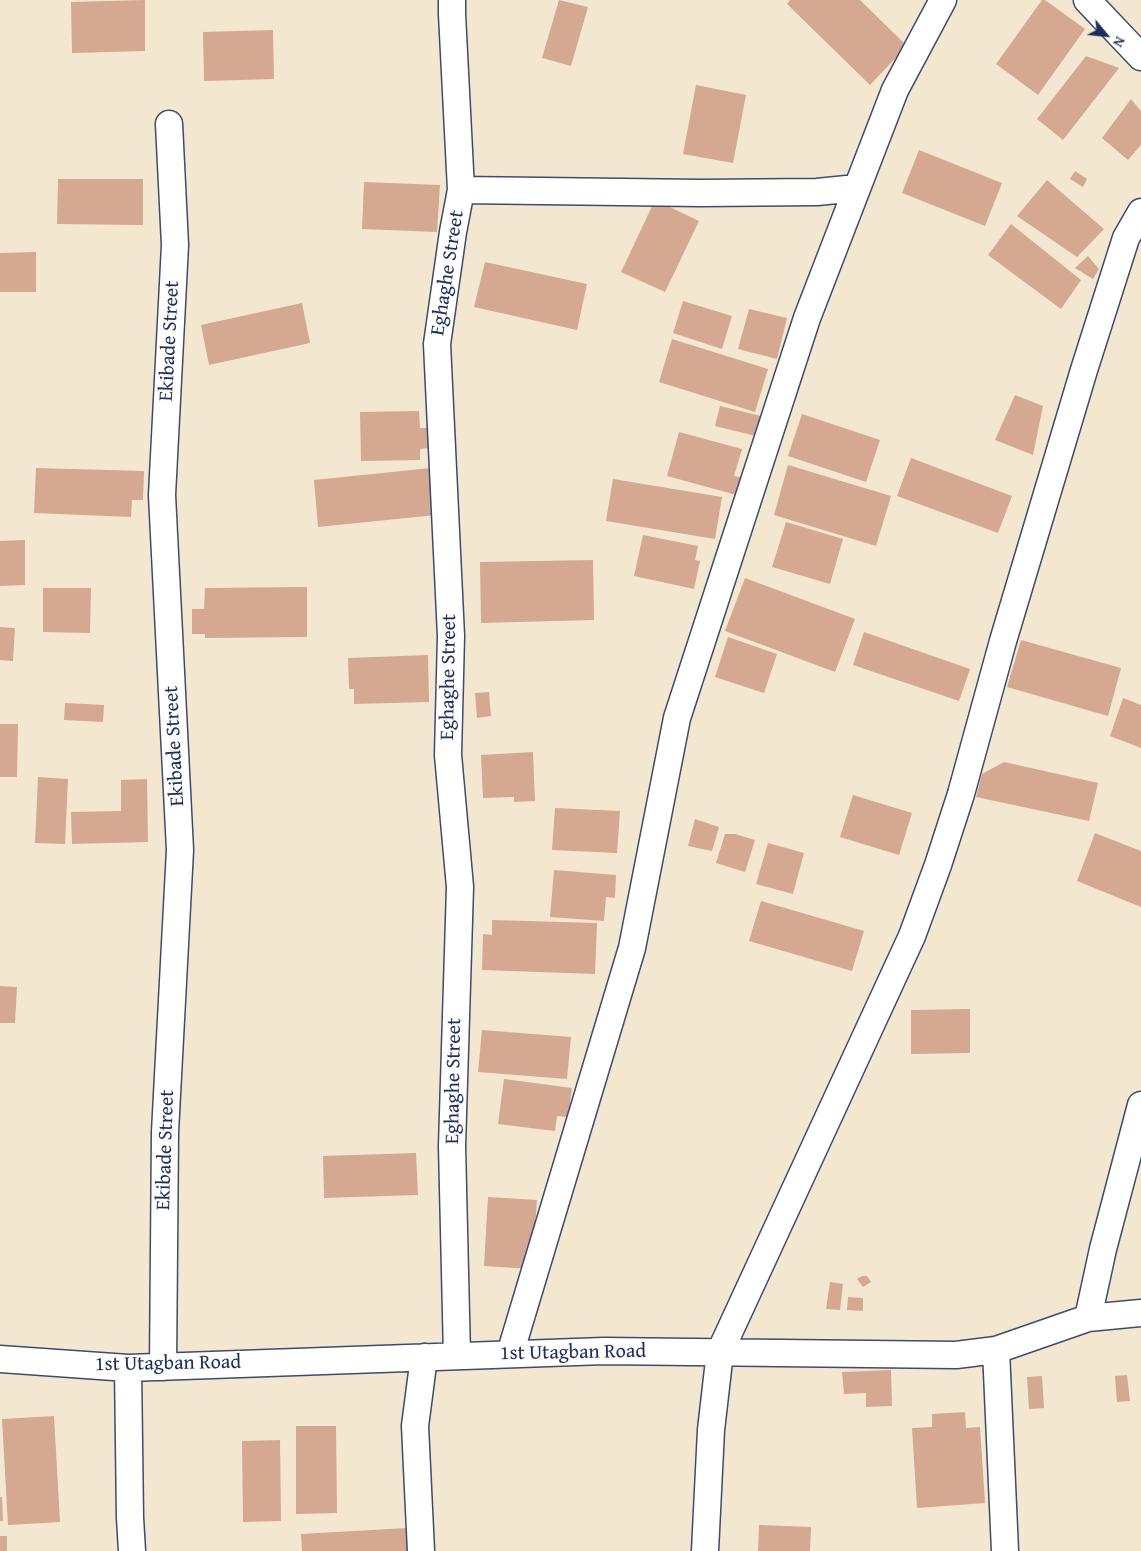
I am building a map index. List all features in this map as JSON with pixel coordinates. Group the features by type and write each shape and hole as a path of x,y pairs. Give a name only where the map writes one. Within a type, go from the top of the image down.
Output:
{"street":[{"name":"Eghaghe Street","path":"452,0 461,190 437,344 451,636 448,755 460,887 452,1146 456,1356"},
{"path":"510,1354 632,948 677,718 807,318 895,90 943,0"},
{"path":"1087,0 1141,57"},
{"name":"Ekibade Street","path":"163,1367 165,1132 180,850 162,495 175,245 170,124"},
{"path":"461,190 701,193 817,192 857,188"},
{"path":"705,1551 711,1430 720,1352 912,936 961,794 1002,641 1084,370 1126,238 1141,212"},
{"path":"1088,1318 1102,1249 1141,1106"},
{"name":"1st Utagban Road","path":"0,1359 128,1368 604,1350 956,1355 996,1350 1088,1318 1141,1313"},
{"path":"996,1350 1005,1551"},
{"path":"421,1551 416,1426 424,1357"},
{"path":"128,1368 132,1551"}],"building":[{"path":"145,0 145,51 72,53 71,2"},
{"path":"559,0 588,7 571,66 542,58"},
{"path":"790,0 860,0 907,46 870,85 787,4"},
{"path":"1042,0 1045,0 1085,29 1038,95 996,64"},
{"path":"273,30 274,79 204,81 203,32"},
{"path":"1086,56 1119,68 1063,140 1037,119"},
{"path":"696,85 746,95 733,163 683,154"},
{"path":"1131,99 1141,111 1141,145 1128,160 1102,138"},
{"path":"919,150 1002,183 985,226 902,193"},
{"path":"1075,171 1087,179 1083,187 1070,179"},
{"path":"58,179 143,179 143,225 57,224"},
{"path":"1047,180 1104,229 1077,257 1017,216"},
{"path":"364,182 440,185 437,232 362,229"},
{"path":"655,200 699,221 665,292 621,272"},
{"path":"1011,224 1081,280 1061,309 988,255"},
{"path":"36,252 36,292 0,292 0,253"},
{"path":"1088,256 1099,269 1093,279 1075,268"},
{"path":"485,262 587,284 577,330 474,307"},
{"path":"683,301 732,316 722,349 673,333"},
{"path":"302,303 310,343 209,365 201,325"},
{"path":"749,309 787,318 777,359 738,349"},
{"path":"672,339 768,369 755,412 659,382"},
{"path":"1015,395 1043,406 1033,455 995,440"},
{"path":"720,406 765,417 760,437 715,426"},
{"path":"419,411 420,428 431,428 432,448 420,449 420,460 361,461 360,412"},
{"path":"802,414 880,440 866,482 788,456"},
{"path":"679,432 742,449 734,476 745,478 740,496 667,476"},
{"path":"911,458 1012,496 998,533 897,496"},
{"path":"788,465 891,496 876,546 774,515"},
{"path":"36,468 144,471 143,500 132,500 131,517 34,513"},
{"path":"431,468 436,515 318,527 314,480"},
{"path":"613,479 722,497 715,539 606,521"},
{"path":"786,522 843,539 830,584 772,567"},
{"path":"643,535 698,546 695,560 700,561 694,589 634,576"},
{"path":"25,540 25,585 0,586 0,541"},
{"path":"593,560 594,620 481,623 480,562"},
{"path":"745,578 855,619 835,672 725,631"},
{"path":"307,587 307,637 205,638 205,634 192,634 192,609 204,609 205,588"},
{"path":"43,588 91,588 90,633 43,632"},
{"path":"0,627 15,628 13,661 0,660"},
{"path":"864,632 970,669 959,701 853,665"},
{"path":"728,637 777,654 764,693 715,677"},
{"path":"1021,640 1121,668 1108,716 1007,687"},
{"path":"428,655 429,702 354,704 354,689 349,689 348,658"},
{"path":"489,692 491,716 477,718 475,693"},
{"path":"1123,698 1141,705 1141,748 1110,736"},
{"path":"65,703 104,705 103,722 64,720"},
{"path":"0,724 18,724 17,777 0,777"},
{"path":"533,752 535,801 514,802 514,797 483,798 481,755"},
{"path":"1004,762 1098,783 1089,821 976,797 982,774"},
{"path":"38,777 68,779 65,844 35,843"},
{"path":"147,779 148,842 72,844 71,812 121,811 121,780"},
{"path":"853,795 912,813 899,855 840,837"},
{"path":"555,808 620,811 617,853 552,850"},
{"path":"695,819 719,827 712,851 688,846"},
{"path":"1095,833 1141,851 1141,907 1077,881"},
{"path":"725,834 735,834 755,840 745,872 716,863"},
{"path":"768,843 804,853 793,894 756,884"},
{"path":"554,870 616,875 615,898 606,897 604,921 550,917"},
{"path":"761,901 864,931 852,971 749,941"},
{"path":"492,920 597,923 595,974 482,970 483,934 492,935"},
{"path":"0,986 17,987 15,1023 0,1023"},
{"path":"970,1009 970,1053 911,1054 911,1010"},
{"path":"482,1030 571,1037 567,1079 478,1072"},
{"path":"504,1079 572,1088 568,1117 557,1116 555,1131 498,1124"},
{"path":"416,1153 418,1195 324,1198 323,1156"},
{"path":"488,1197 537,1200 532,1269 484,1266"},
{"path":"867,1276 871,1282 863,1287 857,1279"},
{"path":"830,1282 843,1284 840,1310 826,1309"},
{"path":"848,1297 863,1298 863,1311 847,1310"},
{"path":"891,1370 892,1406 866,1407 866,1393 844,1394 842,1372"},
{"path":"1127,1375 1130,1401 1117,1402 1115,1376"},
{"path":"1042,1376 1044,1408 1029,1409 1027,1377"},
{"path":"965,1412 966,1428 980,1427 985,1503 917,1508 912,1428 932,1427 932,1414"},
{"path":"54,1416 60,1522 8,1525 2,1419"},
{"path":"296,1426 336,1426 337,1513 296,1514"},
{"path":"280,1440 281,1521 243,1522 242,1441"},
{"path":"0,1497 2,1497 3,1521 0,1521"},
{"path":"759,1525 811,1527 810,1551 758,1551"},
{"path":"407,1528 410,1551 302,1551 301,1534"},
{"path":"0,1536 7,1536 7,1551 0,1551"}]}
